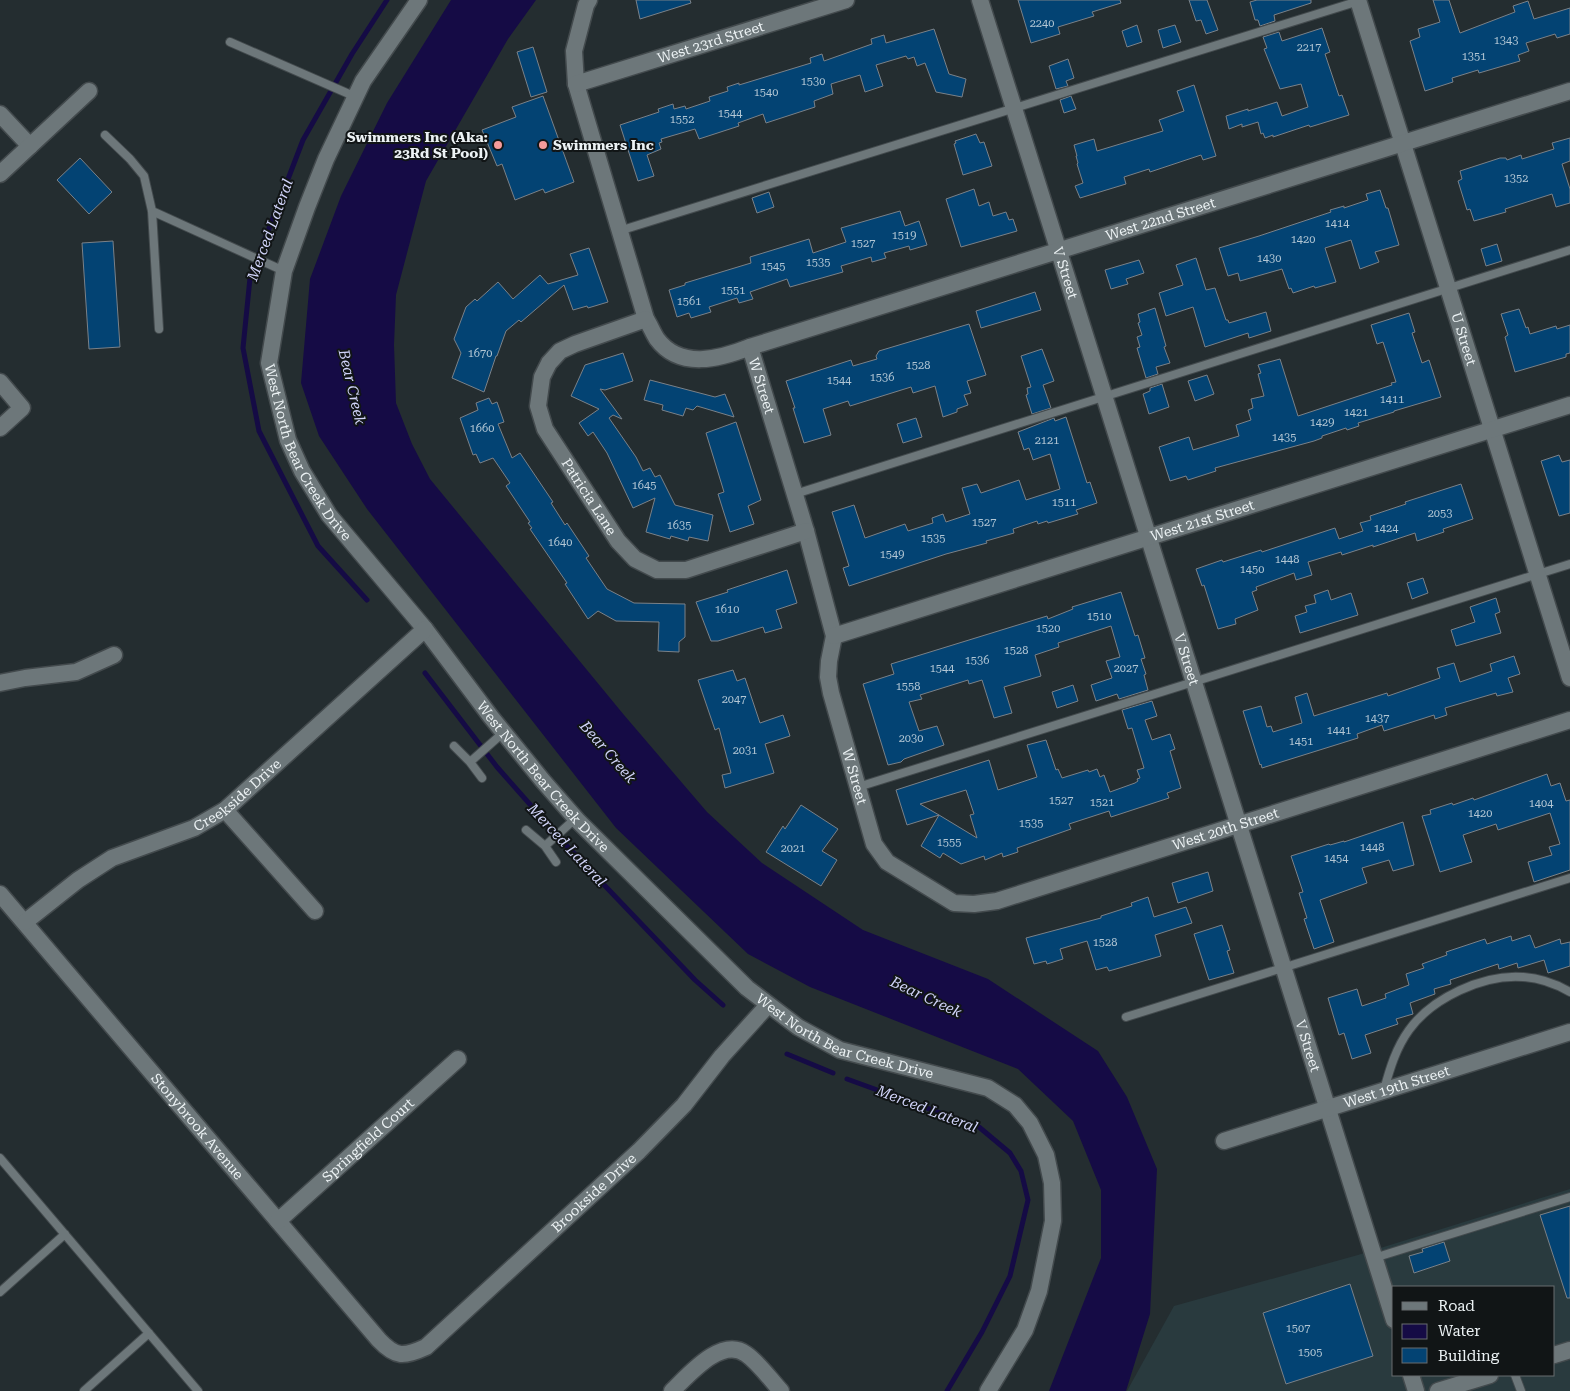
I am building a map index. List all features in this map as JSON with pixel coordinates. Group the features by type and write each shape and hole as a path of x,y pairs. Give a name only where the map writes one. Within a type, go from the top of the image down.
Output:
{"street":[{"name":"West North Bear Creek Drive","path":"419,0 363,81 349,94 284,272 269,363 288,440 302,471 329,515 425,629 504,732 570,824 747,988 798,1027 840,1050 988,1088 1015,1106 1030,1123 1046,1155 1052,1183 1052,1229 1039,1291 1024,1330 988,1391"},
{"name":"W Street","path":"589,0 574,51 576,84 646,319 657,340 671,353 689,360 728,356 750,347 806,531 834,636 828,677 831,693 874,844 887,862"},
{"name":"West 23rd Street","path":"576,84 846,0"},
{"name":"V Street","path":"980,0 1392,1314"},
{"name":"U Street","path":"1360,0 1570,678"},
{"path":"0,174 88,91"},
{"name":"West 22nd Street","path":"750,347 1570,91"},
{"path":"0,114 30,146"},
{"name":"Patricia Lane","path":"646,319 560,351 549,363 542,378 538,406 545,429 618,540 635,559 658,570 686,570 806,531"},
{"path":"0,382 22,408 0,428"},
{"name":"West 21st Street","path":"834,636 1570,405"},
{"name":"Creekside Drive","path":"25,922 78,880 112,858 194,828 225,810 425,629"},
{"path":"0,683 76,672 114,655"},
{"name":"West 20th Street","path":"887,862 954,903 974,904 997,901 1570,720"},
{"path":"225,810 315,911"},
{"name":"Stonybrook Avenue","path":"0,894 379,1340 388,1350 399,1355"},
{"name":"Brookside Drive","path":"399,1355 412,1354 426,1348 639,1151 684,1105 722,1056 768,1005"},
{"name":"West 19th Street","path":"1224,1141 1570,1032"},
{"name":"Springfield Court","path":"278,1221 458,1059"},
{"path":"672,1391 711,1357 733,1348 745,1353 781,1391"},
{"path":"1555,1355 1570,1350"},
{"path":"1411,1376 1416,1391"},
{"path":"1438,1391 1487,1376"}],"lane":[{"path":"619,231 1360,0"},
{"path":"230,42 349,94"},
{"path":"105,135 130,159 144,176 152,212 159,329"},
{"path":"152,212 284,272"},
{"path":"795,494 1570,250"},
{"path":"858,787 1570,564"},
{"path":"470,762 504,732"},
{"path":"454,746 470,762 482,778"},
{"path":"548,845 570,824"},
{"path":"526,830 548,845 556,862"},
{"path":"1126,1017 1570,878"},
{"path":"1384,1090 1397,1050 1410,1029 1440,1001 1459,990 1479,983 1523,977 1545,981 1570,992"},
{"path":"0,1158 198,1391"},
{"path":"1374,1258 1570,1196"},
{"path":"0,1292 65,1234"},
{"path":"84,1391 149,1333"},
{"path":"1515,1376 1521,1391"}],"shaded area":[{"path":"1570,1189 1570,1391 1127,1391 1174,1306 1358,1255"}],"water":[{"name":"Bear Creek","path":"451,0 536,0 508,39 426,181 396,295 394,345 396,403 412,444 430,479 624,715 707,812 762,863 863,930 988,979 1098,1051 1127,1097 1157,1169 1150,1314 1126,1391 1049,1391 1101,1258 1101,1190 1073,1121 1018,1069 810,987 748,954 616,828 367,509 319,436 301,383 310,279 341,196 387,103"}],"building":[{"path":"636,0 690,0 691,3 640,19"},
{"path":"1018,0 1120,0 1121,3 1092,12 1094,16 1058,27 1060,34 1031,43"},
{"path":"1189,0 1207,0 1218,30 1206,34 1201,20 1196,21"},
{"path":"1257,0 1311,0 1311,3 1274,15 1275,21 1260,26 1258,20 1255,20 1250,2"},
{"path":"1433,0 1449,0 1460,33 1515,12 1513,6 1528,1 1534,19 1570,8 1570,34 1557,38 1555,34 1526,43 1529,51 1518,55 1520,61 1479,73 1478,70 1452,78 1453,82 1425,91 1410,41 1420,37 1418,29 1440,22"},
{"path":"1137,25 1142,42 1127,47 1122,31"},
{"path":"1175,25 1181,42 1163,48 1158,30"},
{"path":"1322,28 1330,52 1325,54 1339,96 1342,95 1349,115 1265,138 1263,133 1261,134 1258,122 1242,127 1242,124 1229,129 1226,116 1248,109 1248,111 1277,102 1282,116 1308,107 1301,84 1280,89 1264,49 1267,48 1263,37 1279,32 1282,41"},
{"path":"934,29 949,74 966,79 962,97 936,92 925,63 917,66 914,57 908,59 906,56 876,65 883,86 865,92 860,75 831,84 833,94 814,101 815,107 766,123 763,114 738,123 739,126 699,139 695,129 661,139 662,142 659,143 661,149 647,155 654,176 638,181 620,125 659,112 658,109 673,104 674,109 685,106 686,109 710,101 709,97 728,91 727,87 811,63 810,58 822,54 824,61 872,44 871,39 884,35 886,43"},
{"path":"533,47 547,92 531,97 517,52"},
{"path":"1068,59 1074,78 1066,81 1068,86 1056,89 1049,66"},
{"path":"1194,85 1216,156 1203,160 1201,155 1150,172 1149,169 1124,177 1126,184 1080,198 1075,186 1083,183 1074,145 1094,139 1097,151 1163,131 1159,120 1184,111 1177,91"},
{"path":"543,96 574,182 545,193 543,189 515,200 502,164 497,166 482,130 516,117 512,107"},
{"path":"1071,96 1076,109 1064,113 1060,100"},
{"path":"976,134 980,143 984,142 992,166 963,175 954,144 956,143 955,141"},
{"path":"1570,138 1570,161 1562,164 1570,189 1570,203 1556,207 1552,194 1505,209 1506,212 1474,221 1470,209 1467,210 1458,181 1462,179 1460,171 1500,158 1506,158 1507,160 1521,155 1522,159 1554,149 1552,143"},
{"path":"80,158 112,192 89,214 57,180"},
{"path":"974,189 979,206 989,202 993,216 1006,212 1009,220 1013,219 1017,231 961,247 946,199"},
{"path":"1380,190 1386,208 1388,208 1399,245 1375,252 1379,262 1360,269 1351,240 1325,248 1336,282 1315,288 1314,286 1293,293 1291,288 1289,289 1282,269 1240,281 1238,273 1228,276 1219,248 1331,212 1330,210 1344,206 1344,208 1368,200 1366,194"},
{"path":"769,192 774,207 757,213 752,198"},
{"path":"900,211 905,226 919,221 927,245 910,250 909,246 884,253 886,258 872,262 871,257 841,266 843,272 790,287 787,279 750,292 753,299 739,303 737,298 709,307 711,312 691,318 689,313 677,317 669,290 685,285 685,283 751,263 750,257 809,239 813,253 846,242 841,228"},
{"path":"113,241 120,347 89,349 82,243"},
{"path":"1497,244 1502,261 1486,266 1481,249"},
{"path":"589,248 608,302 573,310 564,285 521,322 519,320 506,331 484,392 452,378 461,353 454,339 466,307 475,299 477,301 498,282 513,299 540,275 548,284 578,275 570,254"},
{"path":"1196,258 1206,290 1215,288 1226,320 1229,323 1266,312 1271,331 1249,338 1248,333 1205,347 1193,307 1166,316 1159,293 1183,285 1176,265"},
{"path":"1139,260 1144,273 1126,279 1128,284 1111,289 1105,270"},
{"path":"1035,292 1041,310 981,328 976,311"},
{"path":"1155,308 1166,346 1164,347 1170,363 1156,367 1158,374 1146,378 1137,348 1140,347 1137,337 1142,335 1138,323 1140,322 1138,314"},
{"path":"1519,309 1530,334 1556,326 1557,329 1570,325 1570,353 1566,354 1566,357 1515,372 1505,337 1508,335 1501,314"},
{"path":"1409,313 1415,332 1412,333 1422,363 1429,360 1441,397 1358,423 1359,426 1322,436 1322,438 1314,441 1215,468 1216,471 1188,480 1186,476 1170,481 1159,447 1189,437 1193,450 1239,436 1236,425 1251,420 1248,410 1253,408 1251,399 1264,396 1258,374 1261,373 1258,365 1280,359 1298,416 1392,385 1391,383 1396,382 1383,342 1377,344 1371,325"},
{"path":"969,324 986,375 967,381 971,393 964,395 968,405 957,409 957,412 943,417 935,386 913,393 911,387 850,406 848,401 823,409 831,435 804,443 786,381 851,360 853,366 877,359 876,356 879,351"},
{"path":"1042,349 1054,381 1043,385 1051,408 1032,414 1026,395 1028,394 1027,388 1031,387 1021,356"},
{"path":"623,353 633,381 605,390 600,389 622,419 613,415 609,418 636,457 643,471 650,468 655,477 660,475 675,505 713,515 708,541 689,537 688,541 671,536 670,539 646,532 655,498 633,508 607,453 593,432 588,436 579,423 599,409 571,396 585,365"},
{"path":"1207,375 1214,394 1195,401 1188,381"},
{"path":"650,380 715,397 725,394 734,417 697,406 693,410 686,408 683,416 662,410 663,405 644,400"},
{"path":"1162,384 1169,407 1149,414 1143,394 1150,391 1150,388"},
{"path":"489,398 492,404 497,402 504,422 498,424 512,458 520,453 553,502 551,503 565,525 567,523 589,556 586,558 607,589 634,603 685,604 685,637 679,642 679,652 658,651 659,622 616,621 598,611 588,619 565,584 567,583 530,529 532,528 528,523 530,522 506,486 510,483 493,458 480,463 476,454 473,455 460,418 478,410 476,403"},
{"path":"1066,417 1087,483 1090,482 1097,503 1076,510 1078,514 1048,523 1047,521 1038,524 1037,521 1013,529 1014,533 986,541 987,543 946,554 849,586 843,568 849,566 832,512 854,505 865,538 905,524 908,531 933,523 932,518 943,514 946,522 970,514 962,488 977,484 981,493 1019,480 1026,500 1060,489 1050,454 1033,460 1029,448 1024,450 1018,432 1054,418 1055,421"},
{"path":"916,418 922,437 903,443 897,424"},
{"path":"736,422 761,500 748,506 754,524 730,532 718,494 724,492 706,433"},
{"path":"1559,455 1562,462 1570,460 1570,513 1559,516 1541,461"},
{"path":"1461,484 1473,519 1443,529 1444,532 1417,541 1415,533 1373,547 1373,545 1342,555 1341,552 1308,562 1312,575 1296,580 1294,573 1256,587 1257,590 1252,592 1258,610 1235,619 1236,624 1218,629 1204,585 1202,586 1196,569 1222,560 1223,562 1261,550 1262,552 1335,528 1339,539 1363,531 1360,523 1371,520 1370,516 1406,504 1405,502"},
{"path":"787,570 797,603 776,610 782,628 765,633 763,627 718,641 711,641 696,602"},
{"path":"1423,578 1428,593 1412,599 1407,583"},
{"path":"1328,590 1331,600 1351,593 1358,615 1300,633 1295,616 1307,612 1305,606 1316,603 1314,595"},
{"path":"1121,592 1135,636 1138,635 1145,658 1141,659 1146,674 1144,675 1148,690 1119,699 1117,694 1096,701 1091,685 1112,678 1106,661 1120,657 1111,626 1058,643 1059,647 1035,655 1041,676 1004,687 1012,713 994,718 982,680 969,684 968,680 920,695 922,699 909,702 919,731 937,726 944,745 904,759 901,762 888,765 863,684 894,674 891,664 1047,616 1048,619 1073,609 1072,607"},
{"path":"1496,598 1500,612 1495,614 1501,633 1456,646 1451,630 1475,622 1470,607"},
{"path":"1514,656 1520,674 1508,678 1513,692 1497,696 1496,693 1445,708 1447,715 1435,719 1434,715 1384,731 1382,725 1357,734 1358,738 1262,768 1243,711 1261,706 1267,727 1271,726 1273,732 1302,723 1295,697 1307,693 1314,716 1387,693 1388,696 1440,678 1437,668 1454,663 1460,682 1492,671 1490,664"},
{"path":"733,670 737,681 745,678 760,723 783,715 790,736 765,744 774,773 725,788 722,775 731,773 719,728 715,730 698,680"},
{"path":"1073,685 1078,701 1057,708 1052,692"},
{"path":"1152,701 1157,716 1145,720 1152,740 1170,734 1175,749 1170,751 1181,788 1167,793 1169,798 1111,817 1109,811 1069,824 1071,829 1017,848 1018,852 1003,857 1002,853 985,860 984,856 961,864 943,853 940,858 921,846 939,815 907,825 896,790 989,760 998,790 1037,777 1027,745 1046,740 1056,770 1058,769 1062,778 1097,769 1100,777 1104,775 1110,792 1135,783 1140,778 1137,770 1144,768 1132,728 1128,729 1122,710","holes":["966,790 974,814 970,815 977,838 920,804"]},
{"path":"1547,774 1551,786 1560,783 1566,801 1570,800 1570,870 1534,882 1528,862 1552,855 1549,847 1560,844 1550,813 1498,830 1496,824 1463,835 1472,862 1440,872 1422,816 1431,814 1430,810 1473,798 1474,800"},
{"path":"801,805 838,829 822,851 837,860 821,886 766,852 783,826 785,829"},
{"path":"1403,822 1414,865 1393,871 1389,860 1362,868 1367,883 1320,900 1334,942 1314,949 1304,919 1307,918 1299,893 1303,892 1291,856 1329,844 1344,842"},
{"path":"1208,872 1213,891 1178,903 1172,883"},
{"path":"1148,897 1154,917 1186,907 1192,923 1155,935 1161,956 1109,971 1107,967 1096,970 1087,941 1060,949 1063,959 1047,964 1046,961 1034,964 1026,938 1101,918 1101,916 1132,906 1131,903"},
{"path":"1222,925 1230,950 1227,951 1234,973 1209,980 1194,934"},
{"path":"1530,935 1535,948 1560,939 1561,944 1570,942 1570,966 1548,973 1544,960 1518,968 1517,963 1499,969 1498,964 1450,980 1451,984 1434,989 1435,994 1410,1003 1413,1014 1396,1019 1398,1024 1365,1035 1371,1053 1352,1059 1344,1033 1339,1035 1328,998 1357,989 1362,1006 1386,998 1385,994 1409,985 1406,974 1424,968 1422,964 1447,955 1446,952 1485,939 1487,944 1511,936 1512,941"},
{"path":"1570,1206 1570,1298 1567,1298 1540,1215"},
{"path":"1444,1242 1450,1261 1414,1273 1409,1256 1423,1252 1422,1249"},
{"path":"1350,1284 1373,1356 1286,1384 1263,1313"}],"waterway":[{"name":"Merced Lateral","path":"367,600 318,546 259,431 243,348 250,278 303,140 352,54 387,0"},
{"name":"Merced Lateral","path":"425,673 497,767 565,844 695,980 723,1005"},
{"name":"Merced Lateral","path":"787,1054 833,1073"},
{"name":"Merced Lateral","path":"847,1079 979,1127 1010,1153 1021,1171 1028,1200 1010,1276 982,1332 947,1391"}],"place":[{"name":"Swimmers Inc (Aka: 23Rd St Pool)","path":"498,145"},
{"name":"Swimmers Inc","path":"543,145"}]}
